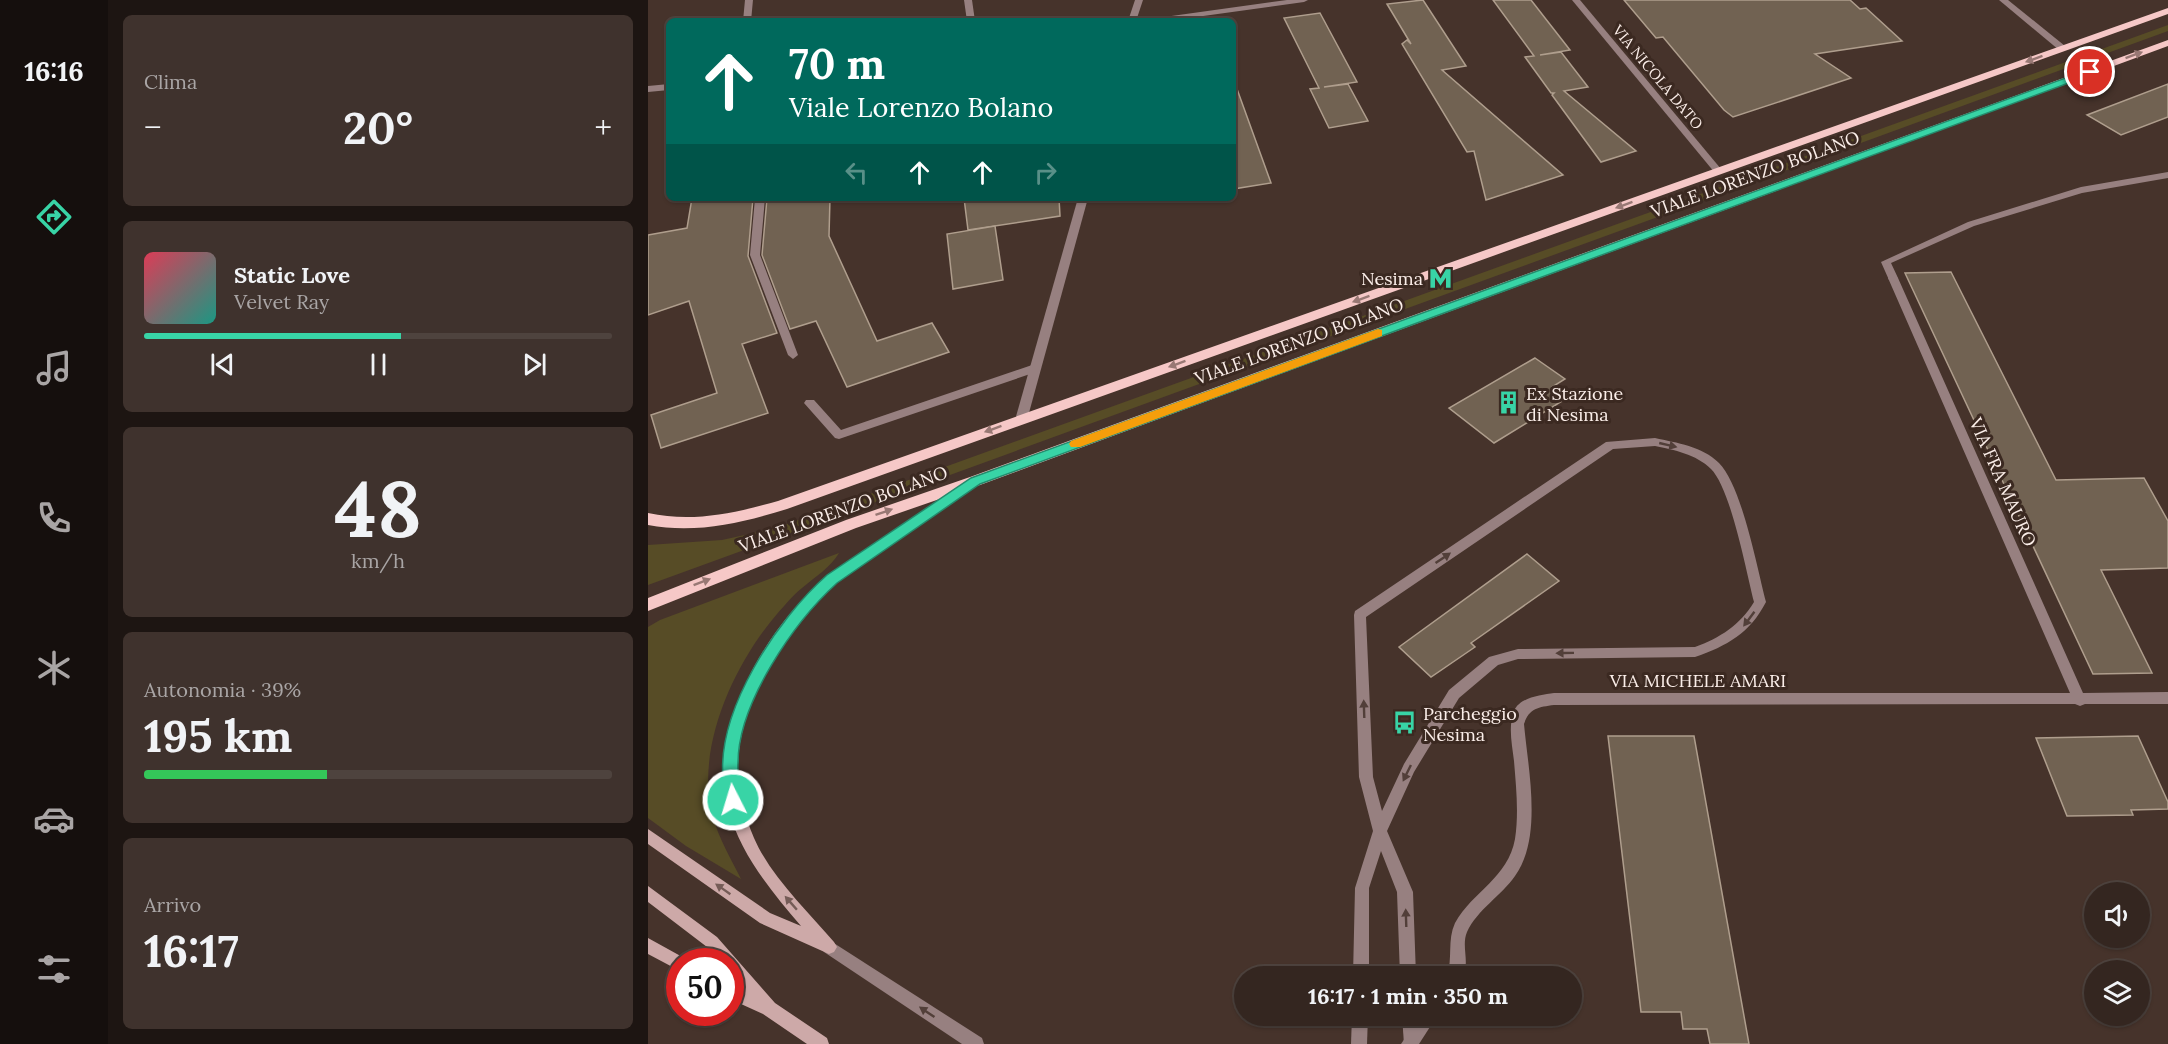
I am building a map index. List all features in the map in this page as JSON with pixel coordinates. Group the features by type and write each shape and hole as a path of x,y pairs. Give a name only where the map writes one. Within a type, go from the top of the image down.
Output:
{"main road":[{"name":"VIALE LORENZO BOLANO","path":"648,519 690,522 749,514 793,501 2168,11"},
{"name":"VIALE LORENZO BOLANO","path":"648,605 851,524 975,481 2168,43"},
{"path":"830,947 770,879 747,841 733,800 729,761 737,725 748,693 761,669 786,629 816,594 832,579 975,481"},
{"path":"648,836 765,918 830,947"},
{"path":"648,893 717,948"},
{"path":"648,945 666,955"},
{"path":"744,980 769,1009"},
{"path":"744,997 769,1009 821,1044"}],"street":[{"path":"747,18 749,0"},
{"path":"968,0 971,18"},
{"path":"1133,18 1139,0"},
{"path":"1171,18 1304,0"},
{"name":"VIA NICOLA DATO","path":"1576,0 1718,171"},
{"path":"2003,0 2062,48"},
{"path":"648,89 666,87"},
{"name":"VIA FRA MAURO","path":"2080,700 1886,262 1971,224 2081,190 2168,175"},
{"path":"760,201 755,255 793,355"},
{"path":"1021,420 1082,201"},
{"path":"810,403 839,435 1035,368"},
{"path":"1361,966 1362,888 1380,831 1409,768 1454,694 1494,661 1518,654 1695,652 1723,642 1750,621 1760,602 1732,495 1715,466 1688,449 1654,442 1610,445 1360,615 1366,777 1380,831 1405,892 1408,966"},
{"name":"VIA MICHELE AMARI","path":"1459,966 1457,939 1462,927 1506,877 1522,849 1525,829 1517,724 1521,711 1534,702 1554,699 2080,700 2168,698"},
{"path":"830,947 976,1044"},
{"path":"1359,1044 1360,1026"},
{"path":"1410,1026 1410,1043"},
{"path":"1410,1043 1422,1026"}],"shaded area":[{"path":"2168,25 2168,31 648,585 648,545 722,540 776,528"},
{"path":"839,553 827,567 792,597 761,634 746,657 722,709 709,764 709,791 713,817 741,879 686,846 648,818 648,627 660,620"}],"building":[{"path":"1423,0 1466,66 1442,70 1563,175 1486,200 1474,151 1467,152 1402,44 1407,40 1411,44 1387,4"},
{"path":"1493,0 1531,0 1570,50 1540,55 1561,52 1588,87 1564,91 1636,151 1601,162 1552,95 1554,93 1551,93 1525,57 1534,56"},
{"path":"1624,0 1850,0 1860,9 1866,8 1902,41 1815,54 1851,78 1733,117 1724,110 1663,37 1656,38"},
{"path":"1320,13 1357,82 1324,87 1348,84 1368,121 1329,128 1310,89 1319,88 1284,18"},
{"path":"2168,84 2168,117 2121,135 2087,115"},
{"path":"1236,89 1237,89 1271,183 1236,189"},
{"path":"692,201 753,201 748,256 777,333 742,344 768,413 661,448 651,415 717,393 689,301 648,315 648,235 687,228"},
{"path":"767,201 830,201 829,236 877,341 932,323 949,352 847,387 816,321 790,329 762,255"},
{"path":"964,201 1059,201 1060,216 968,230"},
{"path":"995,226 1003,280 953,289 947,234"},
{"path":"1951,272 2056,480 2144,478 2168,521 2168,568 2101,570 2152,673 2093,674 1905,273"},
{"name":"Ex Stazione di Nesima","path":"1535,358 1565,379 1552,387 1567,398 1494,443 1449,408"},
{"path":"1527,554 1559,581 1471,643 1475,647 1431,677 1399,647"},
{"path":"1608,736 1694,736 1749,1044 1710,1044 1707,1029 1683,1029 1681,1012 1641,1012"},
{"path":"2138,736 2168,802 2168,809 2131,810 2133,815 2067,816 2036,738"}],"slow traffic":[{"path":"1075,444 1378,333"}],"place":[{"name":"Nesima","path":"1441,278"},
{"name":"Ex Stazione di Nesima","path":"1508,403"},
{"name":"Parcheggio Nesima","path":"1405,723"}],"route":[{"path":"733,800 729,761 737,725 748,693 786,629 800,611 832,579 975,481 2090,72"}]}
